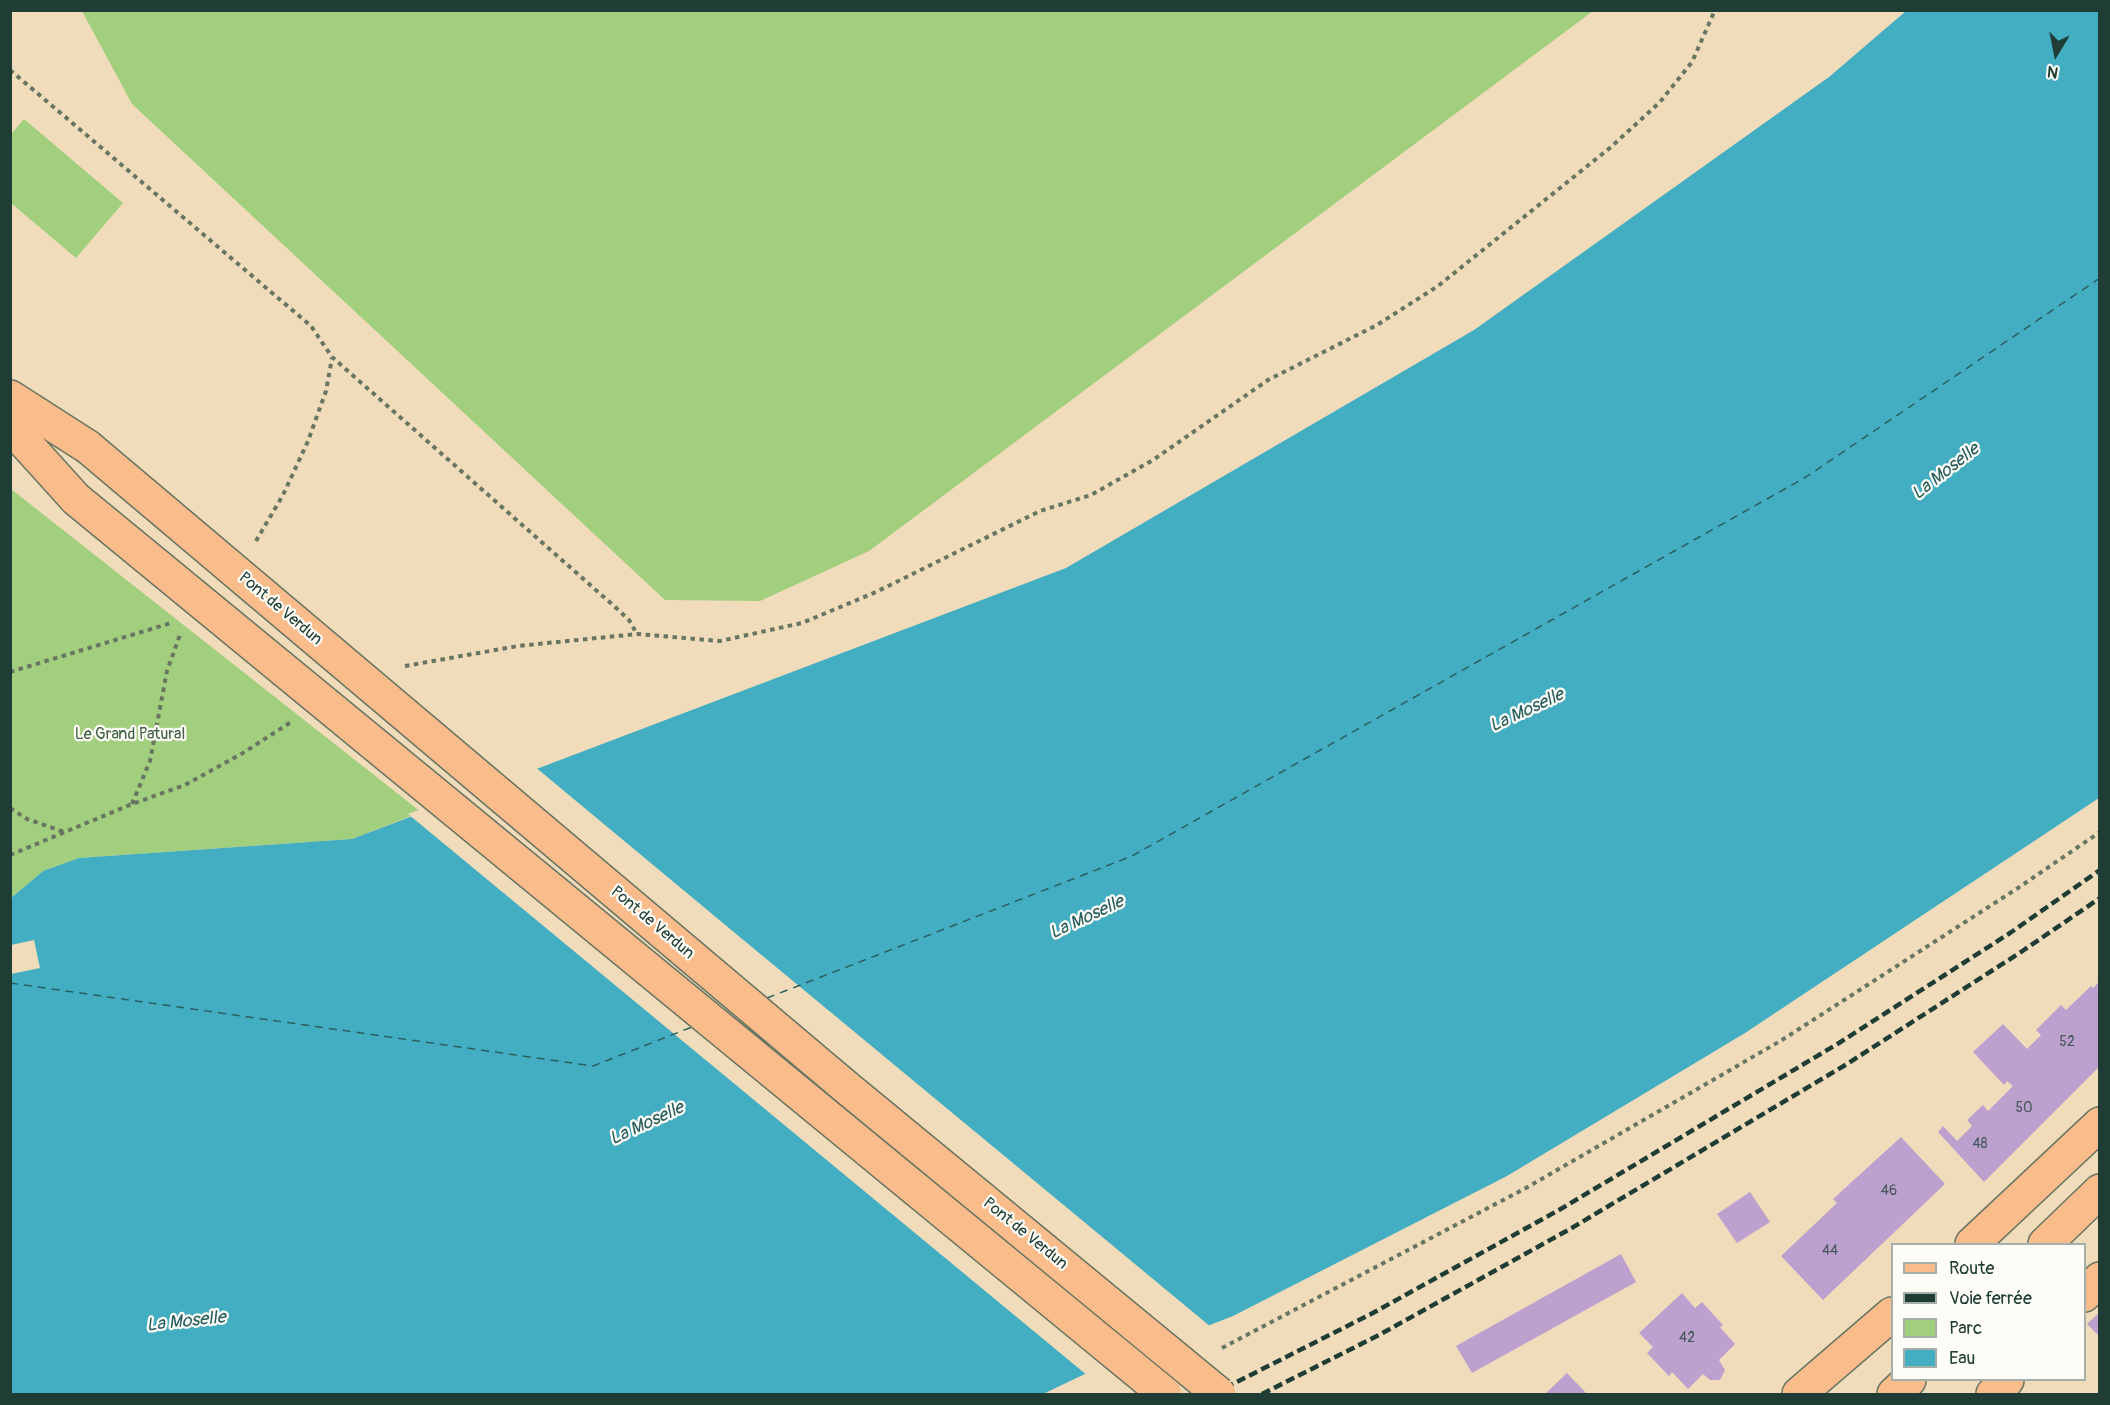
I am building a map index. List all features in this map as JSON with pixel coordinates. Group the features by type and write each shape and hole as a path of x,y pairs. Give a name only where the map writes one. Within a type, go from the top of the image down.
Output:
{"main road":[{"name":"Pont de Verdun","path":"10,397 88,447 836,1079 1220,1395"},
{"path":"10,426 76,499 1165,1395"},
{"path":"1974,1243 2100,1124"},
{"path":"2047,1243 2100,1191"},
{"path":"2086,1294 2100,1279"},
{"path":"1799,1395 1891,1316"},
{"path":"1894,1395 1908,1381"},
{"path":"1993,1395 2006,1381"}],"path":[{"path":"404,666 518,646 637,634 720,641 802,623 876,592 1040,511 1090,495 1153,460 1268,380 1377,325 1438,286 1611,147 1660,102 1692,62 1715,10"},
{"path":"10,70 311,326 332,357 614,606 629,620 637,634"},
{"path":"10,672 175,622"},
{"path":"10,855 132,804 185,785 243,753 297,719"},
{"path":"10,808 27,819 65,833"},
{"path":"1213,1352 1526,1188 1782,1040 2018,888 2100,832"}],"green space":[{"path":"82,11 1593,11 869,551 760,601 665,600 132,104"},
{"path":"24,119 123,203 76,258 11,203 11,134"},
{"name":"Le Grand Patural","path":"11,489 421,812 352,839 79,858 43,871 11,898"}],"water":[{"name":"La Moselle","path":"1906,11 2099,11 2099,798 1745,1033 1507,1176 1233,1316 1087,1373 1043,1394 11,1394 11,898 43,871 79,858 352,839 1066,568 1474,330 1829,77"}],"pier":[{"path":"534,766 1211,1327 1088,1376 408,814"},
{"path":"34,940 40,968 11,974 11,945"}],"building":[{"path":"2100,981 2100,1066 1984,1182 1938,1132 1943,1126 1957,1141 1972,1126 1967,1120 1983,1105 1988,1111 2013,1086 2007,1081 2004,1085 1973,1052 2003,1024 2027,1049 2041,1035 2036,1030 2061,1005 2066,1010 2091,986 2093,988"},
{"path":"1901,1137 1945,1184 1823,1300 1781,1256 1837,1203 1833,1199"},
{"path":"1750,1192 1770,1222 1737,1243 1717,1214"},
{"path":"1621,1254 1636,1282 1472,1373 1456,1346"},
{"path":"1682,1293 1695,1308 1702,1302 1723,1325 1720,1327 1735,1344 1719,1360 1725,1370 1720,1380 1710,1380 1703,1374 1688,1389 1672,1372 1669,1376 1647,1353 1653,1347 1639,1333"},
{"path":"2100,1312 2100,1337 2087,1324"},
{"path":"1567,1373 1587,1394 1545,1394"}],"ferry route":[{"path":"767,998 1132,856 1806,477 2100,278"},
{"path":"10,983 593,1066 692,1027"}],"railway":[{"path":"1213,1394 1371,1314 1559,1210 1839,1043 2010,933 2100,870"},
{"path":"1262,1394 1379,1335 1570,1229 1847,1064 2021,952 2100,898"}]}
